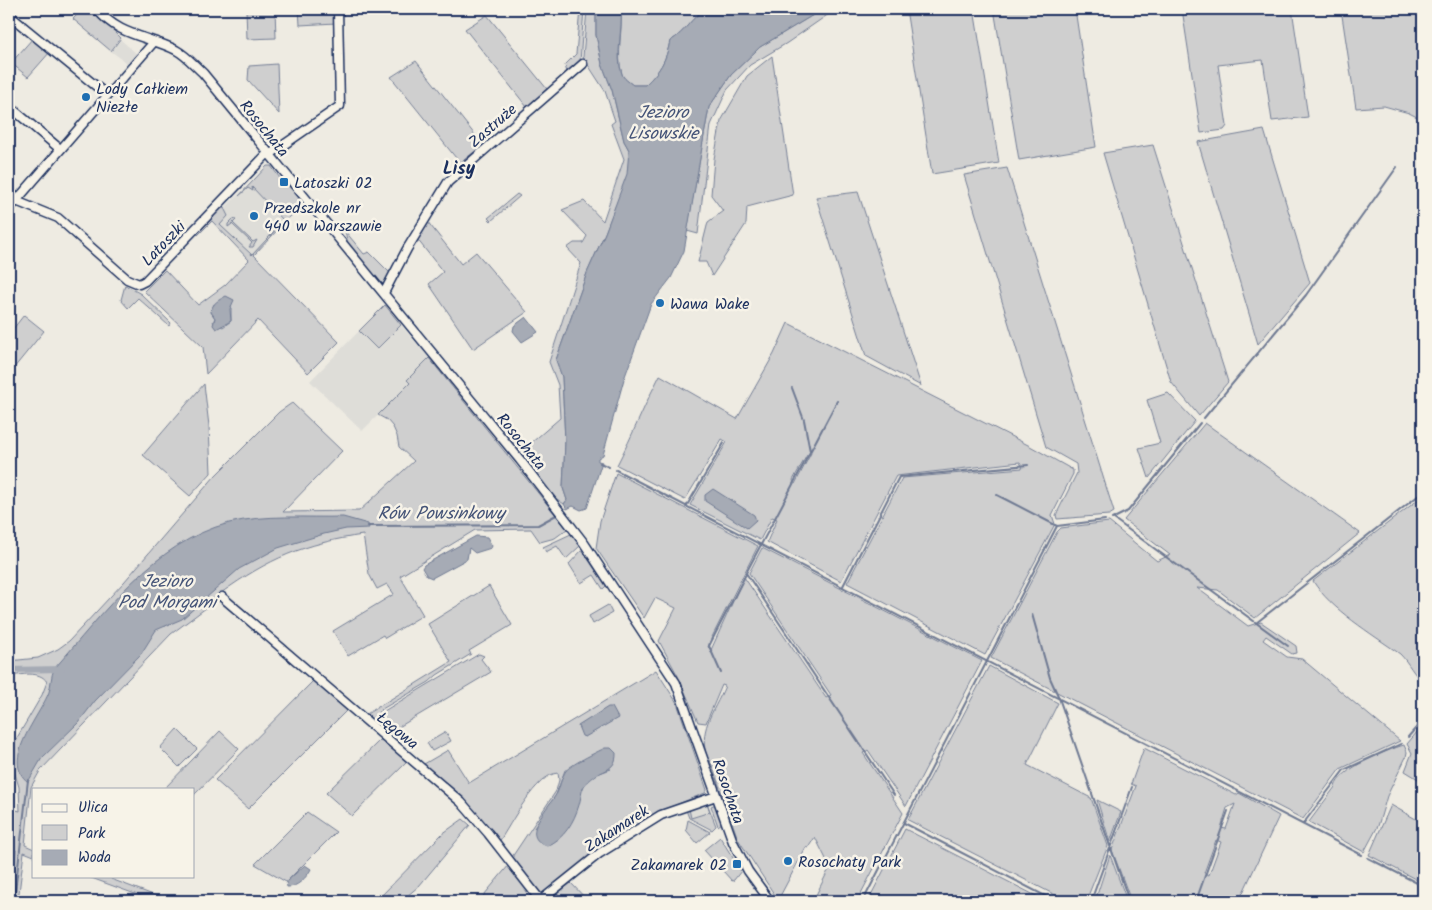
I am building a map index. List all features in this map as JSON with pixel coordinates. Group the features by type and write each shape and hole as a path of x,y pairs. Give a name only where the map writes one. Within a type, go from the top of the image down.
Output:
{"street":[{"path":"9,209 153,43 126,33 112,25 97,9"},
{"path":"268,154 340,106 338,9"},
{"path":"9,15 107,95"},
{"name":"Rosochata","path":"153,43 174,49 185,56 203,73 566,518 676,683 737,850 751,877 770,901"},
{"name":"Zastruże","path":"384,294 444,186 583,64"},
{"path":"9,106 60,149"},
{"name":"Latoszki","path":"16,201 58,218 127,279 139,284 145,281 268,154"},
{"name":"Łęgowa","path":"222,597 461,802 488,833 541,901"},
{"name":"Zakamarek","path":"541,901 600,853 662,815 716,796"}],"shaded area":[{"path":"121,40 137,54 128,64 111,51"},
{"name":"Przedszkole nr 440 w Warszawie","path":"267,167 301,206 249,260 211,221"},
{"path":"401,325 429,358 407,380 411,383 362,431 310,381 359,331 378,349"},
{"path":"707,803 710,812 691,818 689,809"}],"green space":[{"path":"83,9 92,9 121,38 111,51 73,19"},
{"path":"246,9 275,9 276,38 247,39"},
{"path":"299,9 335,9 336,23 300,25"},
{"path":"580,9 584,9 580,62 567,73 565,65 576,54"},
{"path":"587,9 596,9 596,35 602,64 612,90 624,141 629,150 628,174 587,273 556,360 562,376 565,441 563,488 567,500 564,504 554,497 505,435 508,433 523,450 560,418 558,385 549,362 581,263 567,248 574,243 583,243 587,236 562,210 584,201 603,221 624,159 611,124 615,121 605,91 583,57"},
{"path":"621,9 706,9 670,41 664,60 650,80 645,85 633,85 626,80 620,67"},
{"path":"823,9 836,9 787,43 750,65 727,90 711,125 698,234 687,231 709,107 731,75 760,47"},
{"path":"906,9 974,9 999,163 932,174"},
{"path":"994,9 1075,9 1096,147 1019,160"},
{"path":"1182,9 1292,9 1308,117 1272,121 1263,60 1218,65 1227,126 1224,130 1201,133"},
{"path":"1341,9 1423,9 1423,120 1409,113 1384,106 1356,108"},
{"path":"487,15 547,89 527,107 465,29"},
{"path":"33,38 50,52 28,77 11,63"},
{"path":"772,56 793,195 747,207 746,224 712,276 706,262 698,262 708,222 723,211 711,195 714,159 721,121 747,76"},
{"path":"416,61 483,145 460,163 391,77"},
{"path":"277,64 279,114 248,80 249,66"},
{"path":"1264,130 1310,283 1258,344 1198,142"},
{"path":"1153,145 1228,382 1199,416 1171,382 1103,153"},
{"path":"267,166 271,166 285,185 287,184 303,203 254,255 339,342 308,373 258,320 206,374 203,347 144,291 165,270 198,305 225,285 249,260 212,221 198,235 197,233 218,209 224,208 228,216 220,225 252,255 284,221 252,187 253,191 248,188 239,196","holes":["214,304 231,306 231,321 223,327 213,322 215,318 211,312"]},
{"path":"1007,168 1114,512 1109,515 1057,519 1056,515 1077,473 1076,464 1046,447 964,175"},
{"path":"858,192 921,386 866,356 816,197"},
{"path":"517,194 520,196 491,221 488,218"},
{"path":"233,219 236,220 233,223 253,242 257,240 253,247 249,247 252,243 232,224 228,227 228,224"},
{"path":"427,221 461,264 476,252 527,312 473,349 429,284 443,272 417,239"},
{"path":"345,231 364,254 369,252 392,275 387,285 378,283 348,244"},
{"path":"125,285 141,294 171,323 169,326 138,298 128,308 121,300"},
{"path":"385,305 401,325 377,349 359,331"},
{"path":"24,315 44,331 9,374 9,334"},
{"path":"788,323 1030,446 1073,470 1073,474 1052,515 1055,524 985,655 847,583 902,478 1023,468 1020,462 896,476 841,581 767,542 777,519 772,517 760,540 690,505 727,442 722,439 685,500 617,465 660,375 737,419 774,354","holes":["811,453 795,484 793,480 807,455"]},
{"path":"429,358 567,529 555,538 540,542 531,529 475,530 400,576 423,615 385,638 383,635 348,656 333,631 394,594 387,584 377,589 369,574 363,535 342,538 288,554 238,581 221,593 218,599 171,634 40,771 31,787 25,845 32,848 32,855 24,852 18,901 10,901 16,850 9,848 9,808 20,811 19,787 11,761 11,748 42,695 47,682 44,678 35,675 9,676 9,661 38,658 58,649 69,641 124,582 215,476 279,412 292,403 342,451 283,512 359,511 414,461 399,447 393,427 387,420 378,415 410,383 407,380"},
{"path":"204,384 209,426 211,473 190,496 143,455"},
{"path":"1168,393 1195,421 1149,478 1139,448 1160,443 1147,400"},
{"path":"1205,423 1360,533 1255,618 1218,590 1197,588 1248,626 1261,622 1296,646 1297,653 1292,654 1266,636 1263,640 1287,657 1302,659 1400,741 1340,769 1303,819 991,658 1057,532 1061,528 1109,522 1157,561 1170,555 1124,520"},
{"path":"616,473 758,546 710,641 708,647 711,650 744,577 826,698 831,695 749,573 762,548 982,661 906,806 868,750 863,753 903,813 857,901 813,901 830,867 815,837 808,848 806,847 778,900 738,839 710,760 708,761 704,740 711,714 725,686 722,685 706,723 698,722 678,676 659,641 676,608 655,598 644,618 596,548 600,521"},
{"path":"1423,496 1423,682 1416,676 1400,654 1341,611 1320,591 1313,581"},
{"path":"571,534 580,546 566,559 557,546 546,552 543,547"},
{"path":"582,550 606,586 603,589 594,575 581,583 569,564"},
{"path":"489,586 512,625 469,651 471,654 429,682 382,709 372,721 365,715 451,662 428,624"},
{"path":"608,605 612,613 593,624 589,616"},
{"path":"479,654 484,656 481,659 491,672 387,734 375,723 384,711"},
{"path":"989,666 1058,703 1027,765 1091,798 1108,846 1086,901 1067,901 908,820"},
{"path":"656,670 677,703 707,790 705,793 661,811 593,855 542,896 512,857 556,791 559,780 558,773 541,782 533,791 499,842 469,807 424,764 448,750 469,783","holes":["611,769 597,774 534,828 556,795 565,770"]},
{"path":"314,680 348,709 248,809 215,780"},
{"path":"1423,725 1423,782 1405,771 1412,753 1407,744"},
{"path":"177,729 197,749 179,767 160,748"},
{"path":"220,731 239,749 195,794 195,788 165,788"},
{"path":"446,732 451,741 432,751 427,743"},
{"path":"380,740 384,740 408,761 352,816 326,793"},
{"path":"1404,745 1407,752 1406,757 1387,796 1378,826 1364,852 1309,822 1335,787 1338,780 1345,774 1365,761"},
{"path":"1144,748 1236,795 1239,793 1279,816 1239,901 1131,901 1112,850 1136,786 1131,784","holes":["1235,804 1226,829 1221,828 1227,808","1216,840 1221,842 1209,875 1204,873"]},
{"path":"1097,800 1121,812 1110,842"},
{"path":"707,803 716,826 712,830 689,818 686,810 689,809 691,818 710,812"},
{"path":"716,804 722,823 718,826 711,806"},
{"path":"1391,805 1423,823 1423,883 1369,855"},
{"path":"307,812 336,832 286,882 255,864"},
{"path":"463,819 470,825 419,886 398,901 376,901 442,834"},
{"path":"688,820 710,832 697,843 686,830"},
{"path":"905,829 1046,901 868,901"},
{"path":"720,837 741,871 732,881 704,850"},
{"path":"1110,855 1127,901 1095,901"},
{"path":"509,865 537,900 479,901"},
{"path":"91,878 112,878 169,901 154,901"},
{"path":"571,883 588,901 548,901"}],"water":[{"name":"Jezioro Lisowskie","path":"596,9 621,9 619,59 622,74 633,85 645,85 662,65 670,41 706,9 823,9 760,47 731,75 709,107 684,251 671,278 651,304 624,379 603,455 598,458 598,461 602,462 587,508 581,510 573,506 567,509 564,504 567,500 563,488 565,441 562,377 556,360 587,273 605,233 627,174 629,150 624,141 612,90 602,64 596,35"},
{"path":"226,296 234,300 230,309 231,321 216,329 213,325 215,318 211,312 216,302"},
{"path":"526,317 538,332 522,342 513,331 514,326"},
{"path":"713,489 754,515 756,520 747,528 705,501 705,495"},
{"name":"Jezioro Pod Morgami","path":"271,517 343,517 368,524 369,528 346,529 278,548 239,569 182,619 156,630 141,654 95,701 78,723 42,758 28,782 20,773 18,762 20,750 49,692 54,669 111,603 153,563 177,546 202,533 229,523"},
{"path":"476,536 487,537 492,546 491,548 475,553 469,548 467,559 432,578 427,576 422,568 424,565"},
{"path":"608,707 612,707 618,718 585,737 582,736 578,726"},
{"path":"605,748 611,748 616,753 613,765 593,777 584,786 577,811 571,824 563,834 547,846 539,842 535,836 535,829 542,814 557,793 565,772 577,762"},
{"path":"305,865 311,869 307,875 298,884 287,887 286,882"}],"waterway":[{"path":"1204,418 1306,295 1397,167"},
{"path":"792,388 804,420 810,451"},
{"path":"837,401 746,573 894,795"},
{"path":"1112,519 1128,511 1200,423"},
{"path":"686,507 724,443"},
{"path":"600,463 609,467"},
{"path":"843,586 899,477 1028,465"},
{"path":"616,470 1362,855"},
{"path":"1256,623 1423,492"},
{"path":"997,495 1057,526 1105,520"},
{"name":"Rów Powsinkowy","path":"368,526 538,525 558,514"},
{"path":"1114,519 1288,646"},
{"path":"863,901 1057,526"},
{"path":"721,673 709,646 746,574"},
{"path":"1032,614 1050,678 1059,698 1129,901"},
{"path":"9,670 62,669"},
{"path":"1408,737 1423,720"},
{"path":"1303,824 1344,770 1401,744"},
{"name":"Rów Powsinkowy","path":"14,901 28,780"},
{"path":"1091,901 1132,787"},
{"path":"1196,901 1228,811"},
{"path":"904,823 1055,901"},
{"path":"1368,858 1423,886"}],"place":[{"name":"Lody Całkiem Niezłe","path":"86,97"},
{"name":"Latoszki 02","path":"284,182"},
{"name":"Przedszkole nr 440 w Warszawie","path":"254,216"},
{"name":"Wawa Wake","path":"660,303"},
{"name":"Rosochaty Park","path":"788,861"},
{"name":"Zakamarek 02","path":"737,864"}],"district":[{"name":"Lisy","path":"459,168"}]}
